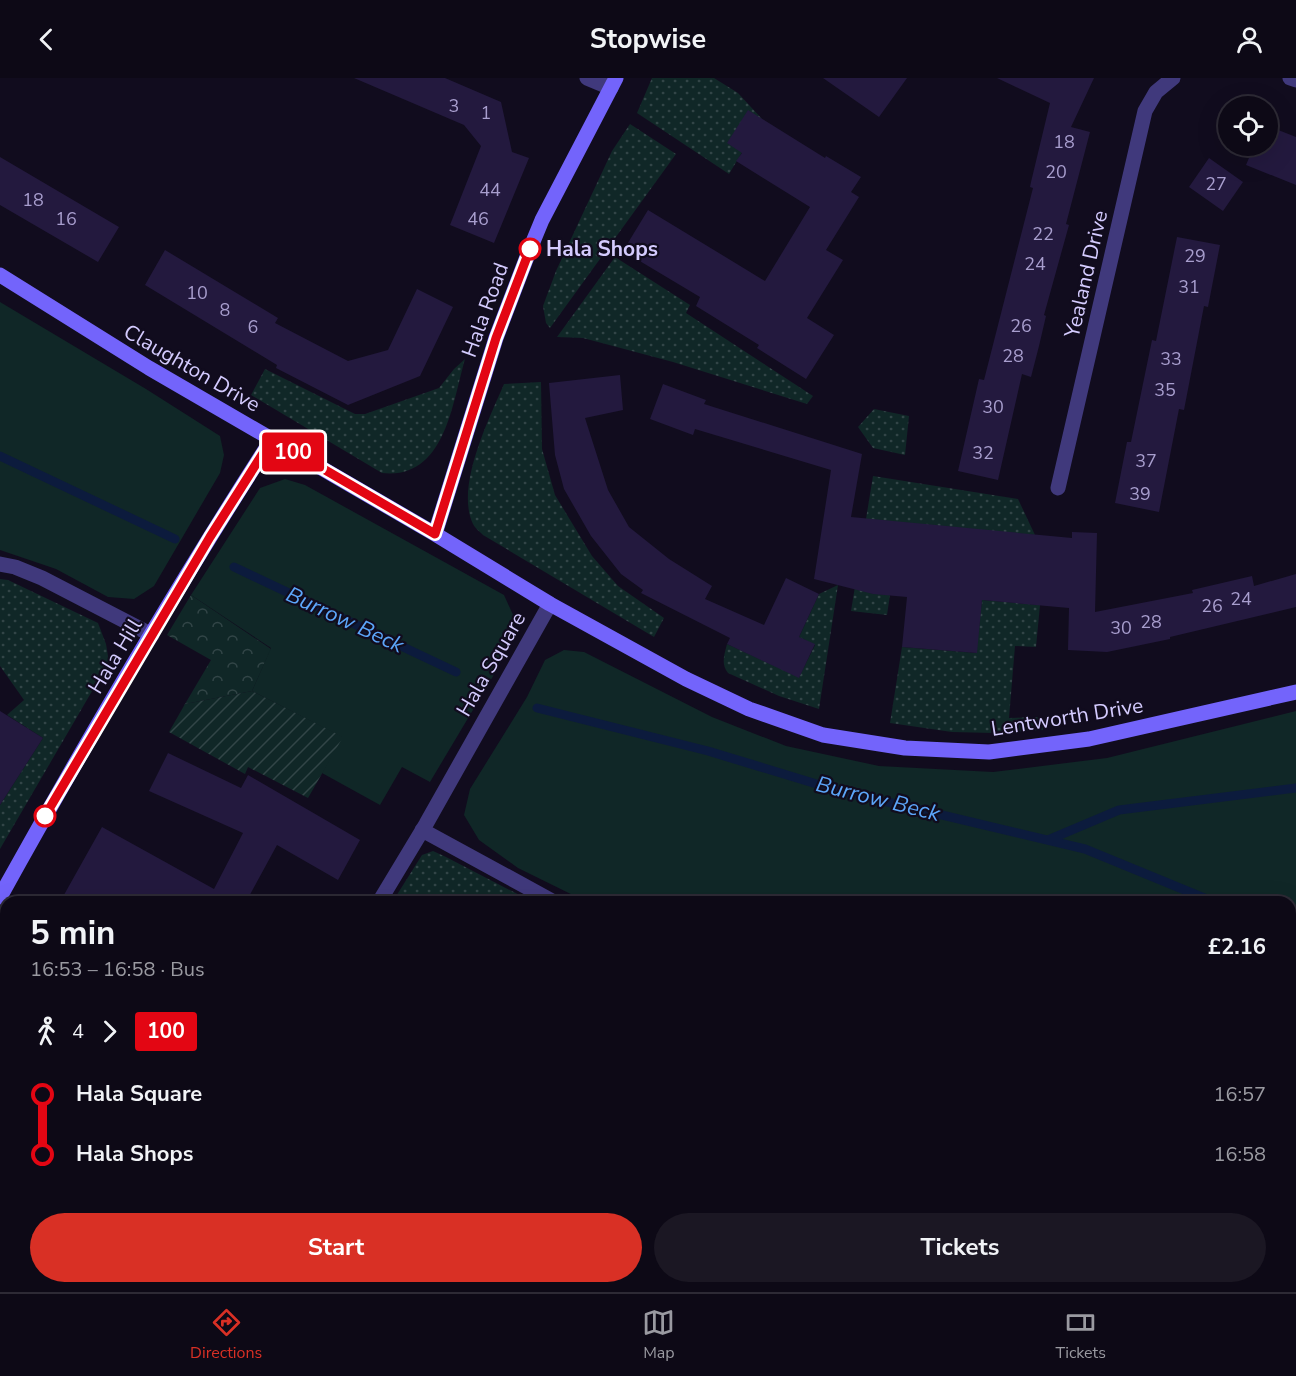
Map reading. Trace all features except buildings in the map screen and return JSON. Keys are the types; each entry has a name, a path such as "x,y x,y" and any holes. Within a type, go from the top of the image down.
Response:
{"street":[{"path":"587,78 613,83"},
{"name":"Yealand Drive","path":"1058,488 1145,111 1156,92 1173,78"},
{"path":"1290,78 1296,80"},
{"name":"Hala Road","path":"435,534 494,347 530,249 542,220 613,83"},
{"name":"Claughton Drive","path":"0,275 149,369 435,534 550,604"},
{"name":"Hala Hill","path":"1,896 45,816 152,635 272,439"},
{"path":"0,564 15,567 42,579 152,635"},
{"name":"Lentworth Drive","path":"550,604 686,679 749,709 823,735 905,748 989,752 1089,739 1296,692"},
{"name":"Hala Square","path":"383,896 550,604"},
{"path":"422,830 543,896"}],"green space":[{"path":"652,78 714,78 738,93 762,119 729,174 637,113"},
{"path":"630,124 676,154 550,328 546,323 543,306 556,271 612,151"},
{"path":"615,257 690,305 686,313 813,396 807,404 673,362 583,338 557,337"},
{"path":"0,302 220,436 224,455 220,473 154,586 134,599 108,597 56,569 0,550"},
{"path":"465,359 450,417 442,436 433,452 420,464 403,472 382,473 251,395 265,369 355,414 365,414 439,388"},
{"path":"541,382 542,449 555,495 592,556 618,586 664,618 654,637 483,535 473,524 468,491 471,473 483,434 504,384"},
{"path":"874,409 909,416 905,455 873,448 858,427"},
{"path":"873,476 1018,499 1035,535 876,520 869,593 890,595 887,615 851,611"},
{"path":"285,479 305,485 504,595 514,617 511,643 430,782 402,767 380,805 322,773 342,737 252,691 271,648 191,595 260,488"},
{"path":"0,579 8,580 98,623 106,644 109,662 0,849 0,805 43,738 7,715 24,700 0,666"},
{"path":"838,585 819,709 779,696 728,673 724,663 727,644 799,677 815,645 799,637 819,594"},
{"path":"191,595 271,649 252,691 185,704 211,660 167,635"},
{"path":"982,600 1040,605 1036,647 1015,646 1009,718 1043,717 1043,730 994,733 952,732 890,723 902,647 976,653"},
{"path":"564,650 584,652 712,717 786,746 879,766 993,772 1107,758 1296,711 1296,896 575,896 518,868 479,840 464,815 470,789 527,697 545,660"},
{"path":"252,691 343,737 308,798 248,767 245,774 169,732 185,704"},
{"path":"433,851 521,896 396,896 422,855"}],"waterway":[{"name":"Burrow Beck","path":"0,456 175,539"},
{"name":"Burrow Beck","path":"234,567 456,672"},
{"name":"Burrow Beck","path":"537,708 708,751 833,789 1085,849 1199,896"},
{"path":"1048,840 1119,810 1296,788"}],"bus line":[{"name":"100","path":"45,816 210,537 272,439 435,534 496,338 530,249"}],"place":[{"name":"Hala Shops","path":"530,249"}]}
